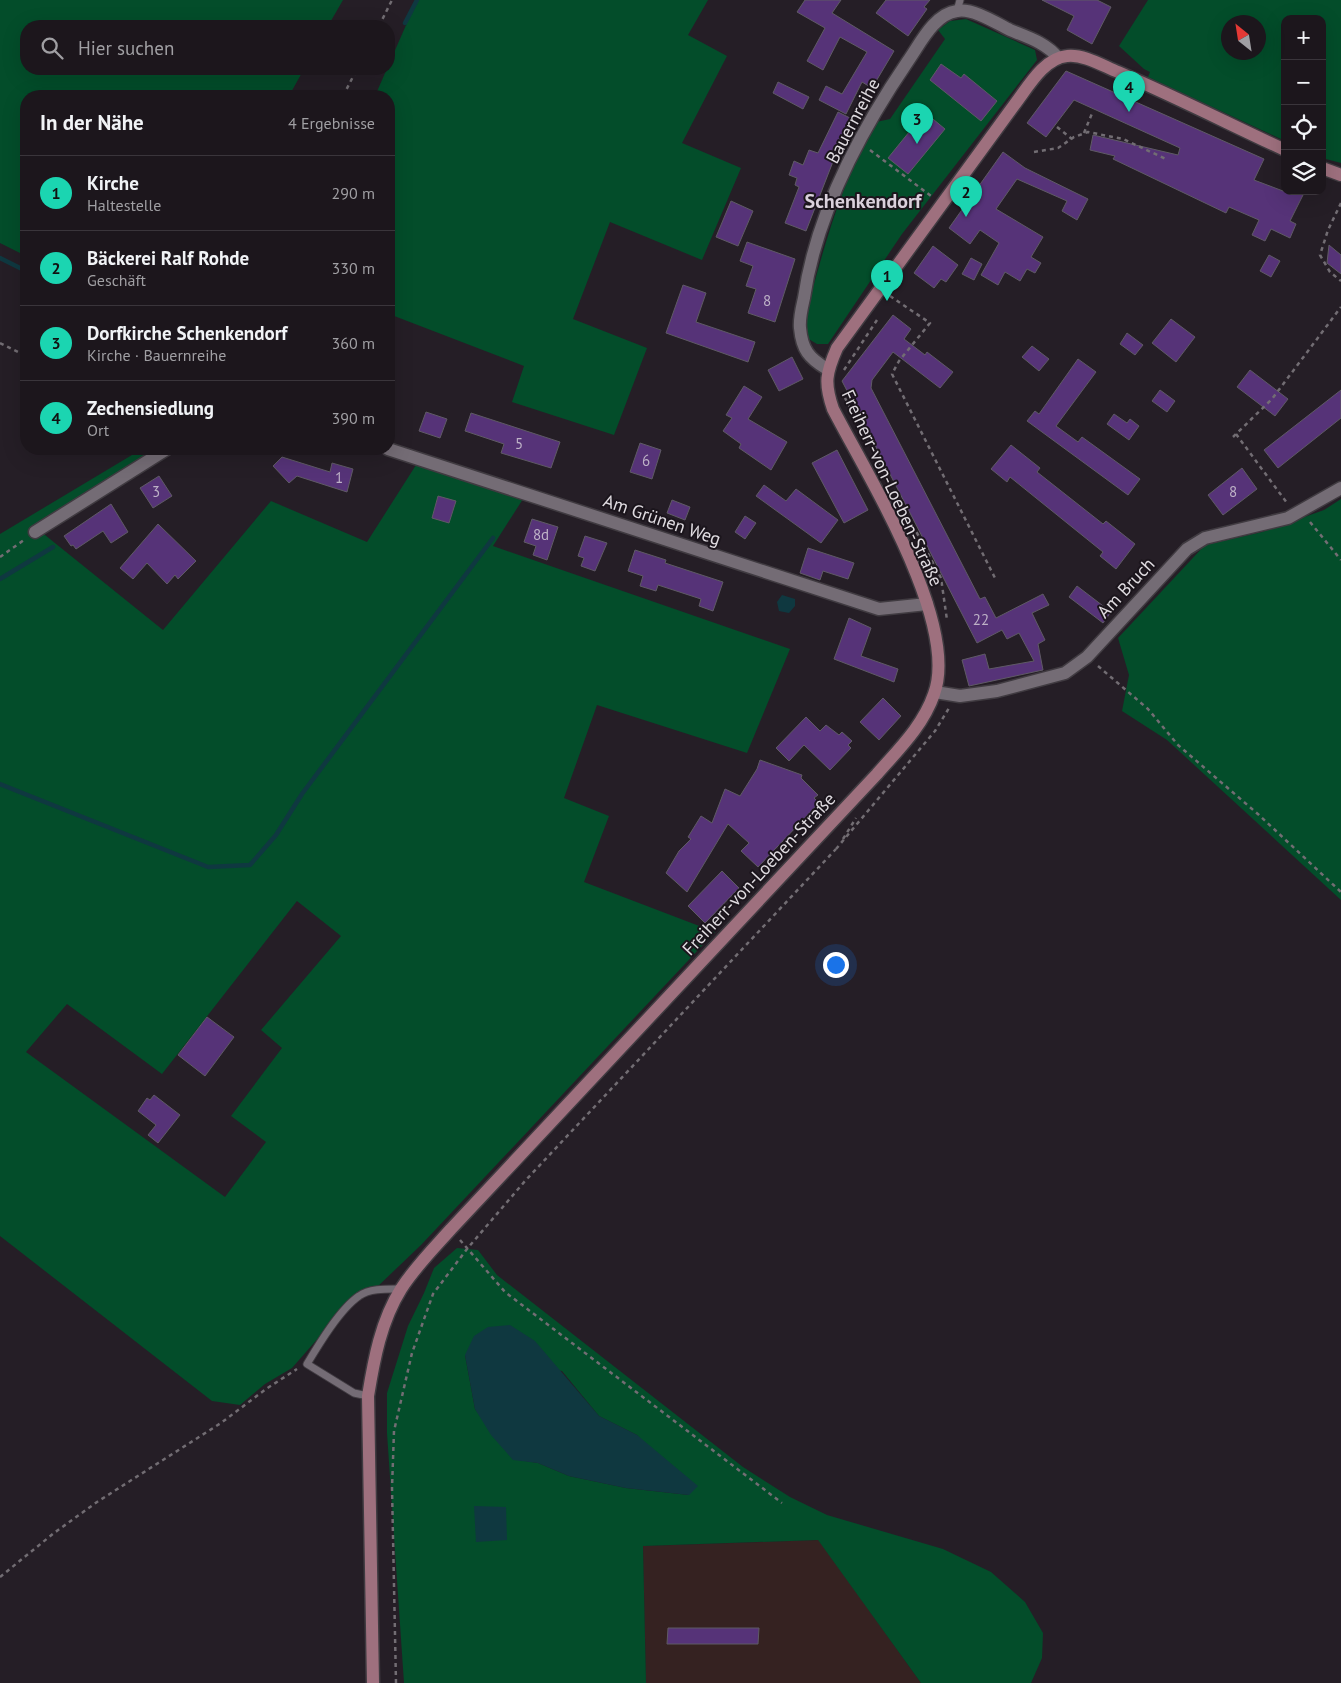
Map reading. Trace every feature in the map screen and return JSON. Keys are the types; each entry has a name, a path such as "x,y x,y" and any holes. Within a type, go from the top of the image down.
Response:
{"main road":[{"path":"1058,58 1068,56 1084,58 1144,83 1281,148"},
{"name":"Freiherr-von-Loeben-Straße","path":"374,1683 368,1396 373,1363 379,1341 401,1289 434,1247 903,745 919,723 935,692 939,651 927,604 909,557 833,409 826,381 827,369 836,348 941,203 1034,80 1050,62 1058,58"},
{"path":"1326,169 1341,175"}],"street":[{"name":"Bauernreihe","path":"827,369 811,359 805,351 799,327 807,276 828,212 858,143 879,104 934,24 959,5 970,12 1051,49 1058,58"},
{"name":"Am Grünen Weg","path":"395,451 879,609 927,604"},
{"path":"35,532 158,455"},
{"name":"Am Bruch","path":"935,692 951,695 997,691 1065,673 1087,657 1187,549 1205,538 1288,518 1341,488"}],"lane":[{"path":"368,1396 354,1393 307,1364 335,1322 360,1295 382,1288 401,1289"}],"path":[{"path":"382,20 392,0"},
{"path":"346,90 354,75"},
{"path":"1084,133 1093,111"},
{"path":"1057,127 1072,139"},
{"path":"1034,152 1058,148 1088,132 1123,139 1166,159"},
{"path":"858,143 941,203"},
{"path":"1341,203 1328,230 1320,255 1330,272 1341,281"},
{"path":"879,288 930,323 899,361 892,374 996,580"},
{"path":"886,304 897,289"},
{"path":"1233,437 1272,398 1341,307"},
{"path":"842,374 882,312"},
{"path":"0,343 20,353"},
{"path":"843,392 941,578 947,625"},
{"path":"1236,434 1299,512 1341,560"},
{"path":"0,556 35,532"},
{"path":"1087,657 1148,709 1178,745 1259,815 1341,892"},
{"path":"396,1683 392,1488 394,1431 412,1353 433,1294 467,1249 525,1180 836,849 935,731 951,706 951,695"},
{"path":"836,849 858,816"},
{"path":"467,1249 505,1292 782,1503"},
{"path":"0,1577 54,1533 97,1502 221,1423 266,1389 307,1364"}],"shaded area":[{"path":"819,1540 921,1683 646,1683 643,1546"}],"green space":[{"path":"0,0 343,0 331,20 20,20 20,75 301,75 292,90 20,90 20,253 0,243"},
{"path":"417,0 708,0 688,35 727,56 682,143 741,168 702,260 610,222 573,319 647,348 614,435 512,402 524,366 395,316 395,90 378,90 384,75 395,75 395,50"},
{"path":"1148,0 1341,0 1341,163 1326,159 1326,15 1281,15 1281,139 1148,77 1150,72 1144,69 1119,46"},
{"path":"966,19 1035,50 1037,60 902,234 828,344 817,344 807,338 803,325 833,221 863,146 876,122 890,119 945,39 938,30 950,21"},
{"path":"132,455 149,455 38,524 45,535 163,630 271,501 367,542 416,465 523,499 493,546 790,649 747,753 597,705 564,798 609,816 584,882 715,932 421,1245 376,1288 341,1312 292,1368 265,1384 240,1405 212,1401 0,1236 0,534","holes":["297,901 341,936 261,1030 282,1048 231,1116 266,1142 225,1197 26,1052 67,1004 162,1074"]},
{"path":"1341,499 1341,900 1167,740 1122,711 1129,675 1118,638 1205,545 1262,532 1324,510"},
{"path":"457,1248 478,1250 497,1275 743,1467 790,1497 827,1515 943,1549 991,1572 1025,1602 1043,1633 1042,1658 1031,1683 921,1683 818,1540 643,1546 646,1683 404,1683 387,1433 387,1393 408,1326 434,1268","holes":["465,1355 562,1371 599,1416 637,1435 689,1495 626,1488 569,1476 538,1463 513,1459 475,1409"]}],"water":[{"path":"782,595 795,599 795,606 789,613 779,611 777,602"},
{"path":"510,1325 535,1341 599,1416 637,1435 698,1486 689,1495 626,1488 569,1476 538,1463 513,1460 491,1435 475,1409 465,1355 474,1336 488,1327"},
{"path":"474,1506 506,1507 507,1540 476,1542"}],"building":[{"path":"805,0 841,0 832,13 894,51 872,88 862,82 846,114 819,100 826,86 842,94 867,52 840,37 823,70 807,61 825,28 797,12"},
{"path":"886,0 930,0 924,7 927,9 908,36 876,13"},
{"path":"1042,0 1097,0 1111,7 1092,44 1067,30 1074,16"},
{"path":"941,64 961,78 964,74 997,101 981,121 930,80"},
{"path":"1066,71 1264,159 1254,180 1281,190 1281,195 1303,195 1290,221 1296,224 1290,238 1271,229 1265,241 1252,235 1259,220 1229,207 1226,213 1113,159 1115,156 1090,150 1093,135 1178,155 1180,148 1074,100 1046,137 1027,123"},
{"path":"778,82 809,97 803,109 773,93"},
{"path":"916,105 945,129 908,174 888,158 914,126 905,118"},
{"path":"838,112 852,119 832,159 834,159 806,231 785,223 799,187 795,185 797,178 789,175 794,161 803,165 809,150 818,153"},
{"path":"1003,152 1025,168 1088,199 1077,220 1062,211 1067,201 1017,179 996,209 1043,237 1031,257 1041,263 1035,273 1027,269 1020,281 1005,272 998,285 981,275 999,243 980,230 970,244 949,228"},
{"path":"731,201 753,211 738,246 716,237"},
{"path":"747,242 795,259 775,322 748,313 756,289 746,286 753,266 740,261"},
{"path":"1329,245 1341,255 1341,274 1327,263"},
{"path":"933,246 958,265 946,282 941,279 934,288 914,273"},
{"path":"1269,255 1280,261 1271,277 1260,271"},
{"path":"971,258 982,264 974,280 962,274"},
{"path":"683,285 706,293 696,322 755,342 748,362 666,333"},
{"path":"893,315 911,329 904,339 925,355 927,352 953,372 940,388 893,352 872,380 871,388 980,599 985,597 996,618 1043,594 1049,605 1032,613 1045,640 1038,644 1043,670 969,686 962,660 985,654 989,669 1034,661 1019,633 1007,639 1002,630 977,643 842,381"},
{"path":"1171,319 1195,337 1176,362 1152,343"},
{"path":"1127,333 1143,345 1135,355 1120,344"},
{"path":"1032,346 1049,359 1039,371 1022,357"},
{"path":"792,357 803,379 779,391 768,370"},
{"path":"1078,359 1096,372 1056,426 1078,442 1082,437 1140,479 1128,495 1027,421 1035,411 1039,414"},
{"path":"1250,370 1288,399 1275,416 1237,387"},
{"path":"744,386 762,397 748,419 787,442 771,470 739,448 741,444 723,431 732,418 726,415"},
{"path":"1160,390 1175,401 1167,412 1152,401"},
{"path":"1341,390 1341,418 1278,468 1264,450"},
{"path":"426,412 447,419 440,438 419,431"},
{"path":"471,413 560,442 551,468 501,453 504,444 465,431"},
{"path":"1114,414 1127,423 1130,419 1139,426 1129,440 1107,424"},
{"path":"640,443 661,450 652,479 630,472"},
{"path":"1011,445 1040,468 1037,472 1103,524 1106,521 1135,544 1116,569 1100,556 1103,552 1010,477 1007,482 991,469"},
{"path":"837,450 868,510 844,523 812,463"},
{"path":"282,457 330,472 332,463 353,469 347,492 297,476 289,483 273,466"},
{"path":"1242,468 1257,489 1223,515 1208,495"},
{"path":"159,476 172,496 153,508 140,488"},
{"path":"764,485 786,501 796,489 838,520 821,543 756,496"},
{"path":"438,496 456,501 449,523 432,518"},
{"path":"672,500 690,507 685,520 667,513"},
{"path":"111,504 128,532 111,543 103,531 76,549 73,545 71,546 64,536"},
{"path":"745,516 756,523 745,539 735,532"},
{"path":"532,519 558,527 547,560 533,555 536,546 524,542"},
{"path":"158,524 196,561 178,579 175,575 167,584 147,563 133,579 120,568"},
{"path":"585,536 607,543 595,571 581,566 584,558 578,556"},
{"path":"808,548 854,563 848,579 823,571 820,580 800,573"},
{"path":"635,550 666,560 665,563 723,582 713,611 699,606 701,599 658,585 656,591 640,586 643,576 628,571"},
{"path":"1077,586 1111,612 1103,623 1069,597"},
{"path":"849,618 871,628 861,656 898,669 894,682 834,659"},
{"path":"883,698 901,716 879,740 860,722"},
{"path":"806,717 820,731 826,725 839,735 842,732 852,741 848,745 851,748 830,770 804,745 789,761 776,748"},
{"path":"760,760 802,775 801,778 818,795 814,798 819,803 758,867 741,851 749,843 728,824 687,892 666,873 679,851 691,839 688,837 701,816 712,823 725,789 740,796 757,769"},
{"path":"722,871 739,888 705,923 688,906"},
{"path":"207,1017 234,1037 205,1076 178,1055"},
{"path":"154,1095 180,1115 158,1143 148,1135 156,1125 138,1111 147,1098 150,1100"},
{"path":"668,1628 759,1628 758,1644 667,1644"}],"waterway":[{"path":"405,23 417,0"},
{"path":"0,258 20,268"},
{"path":"0,784 208,867 250,865 276,835 302,794 493,538"},
{"path":"0,579 53,547"}],"place":[{"name":"Zechensiedlung","path":"1129,112"},
{"name":"Dorfkirche Schenkendorf","path":"917,144"},
{"name":"Bäckerei Ralf Rohde","path":"966,217"},
{"name":"Kirche","path":"887,301"}],"district":[{"name":"Schenkendorf","path":"863,201"}]}
